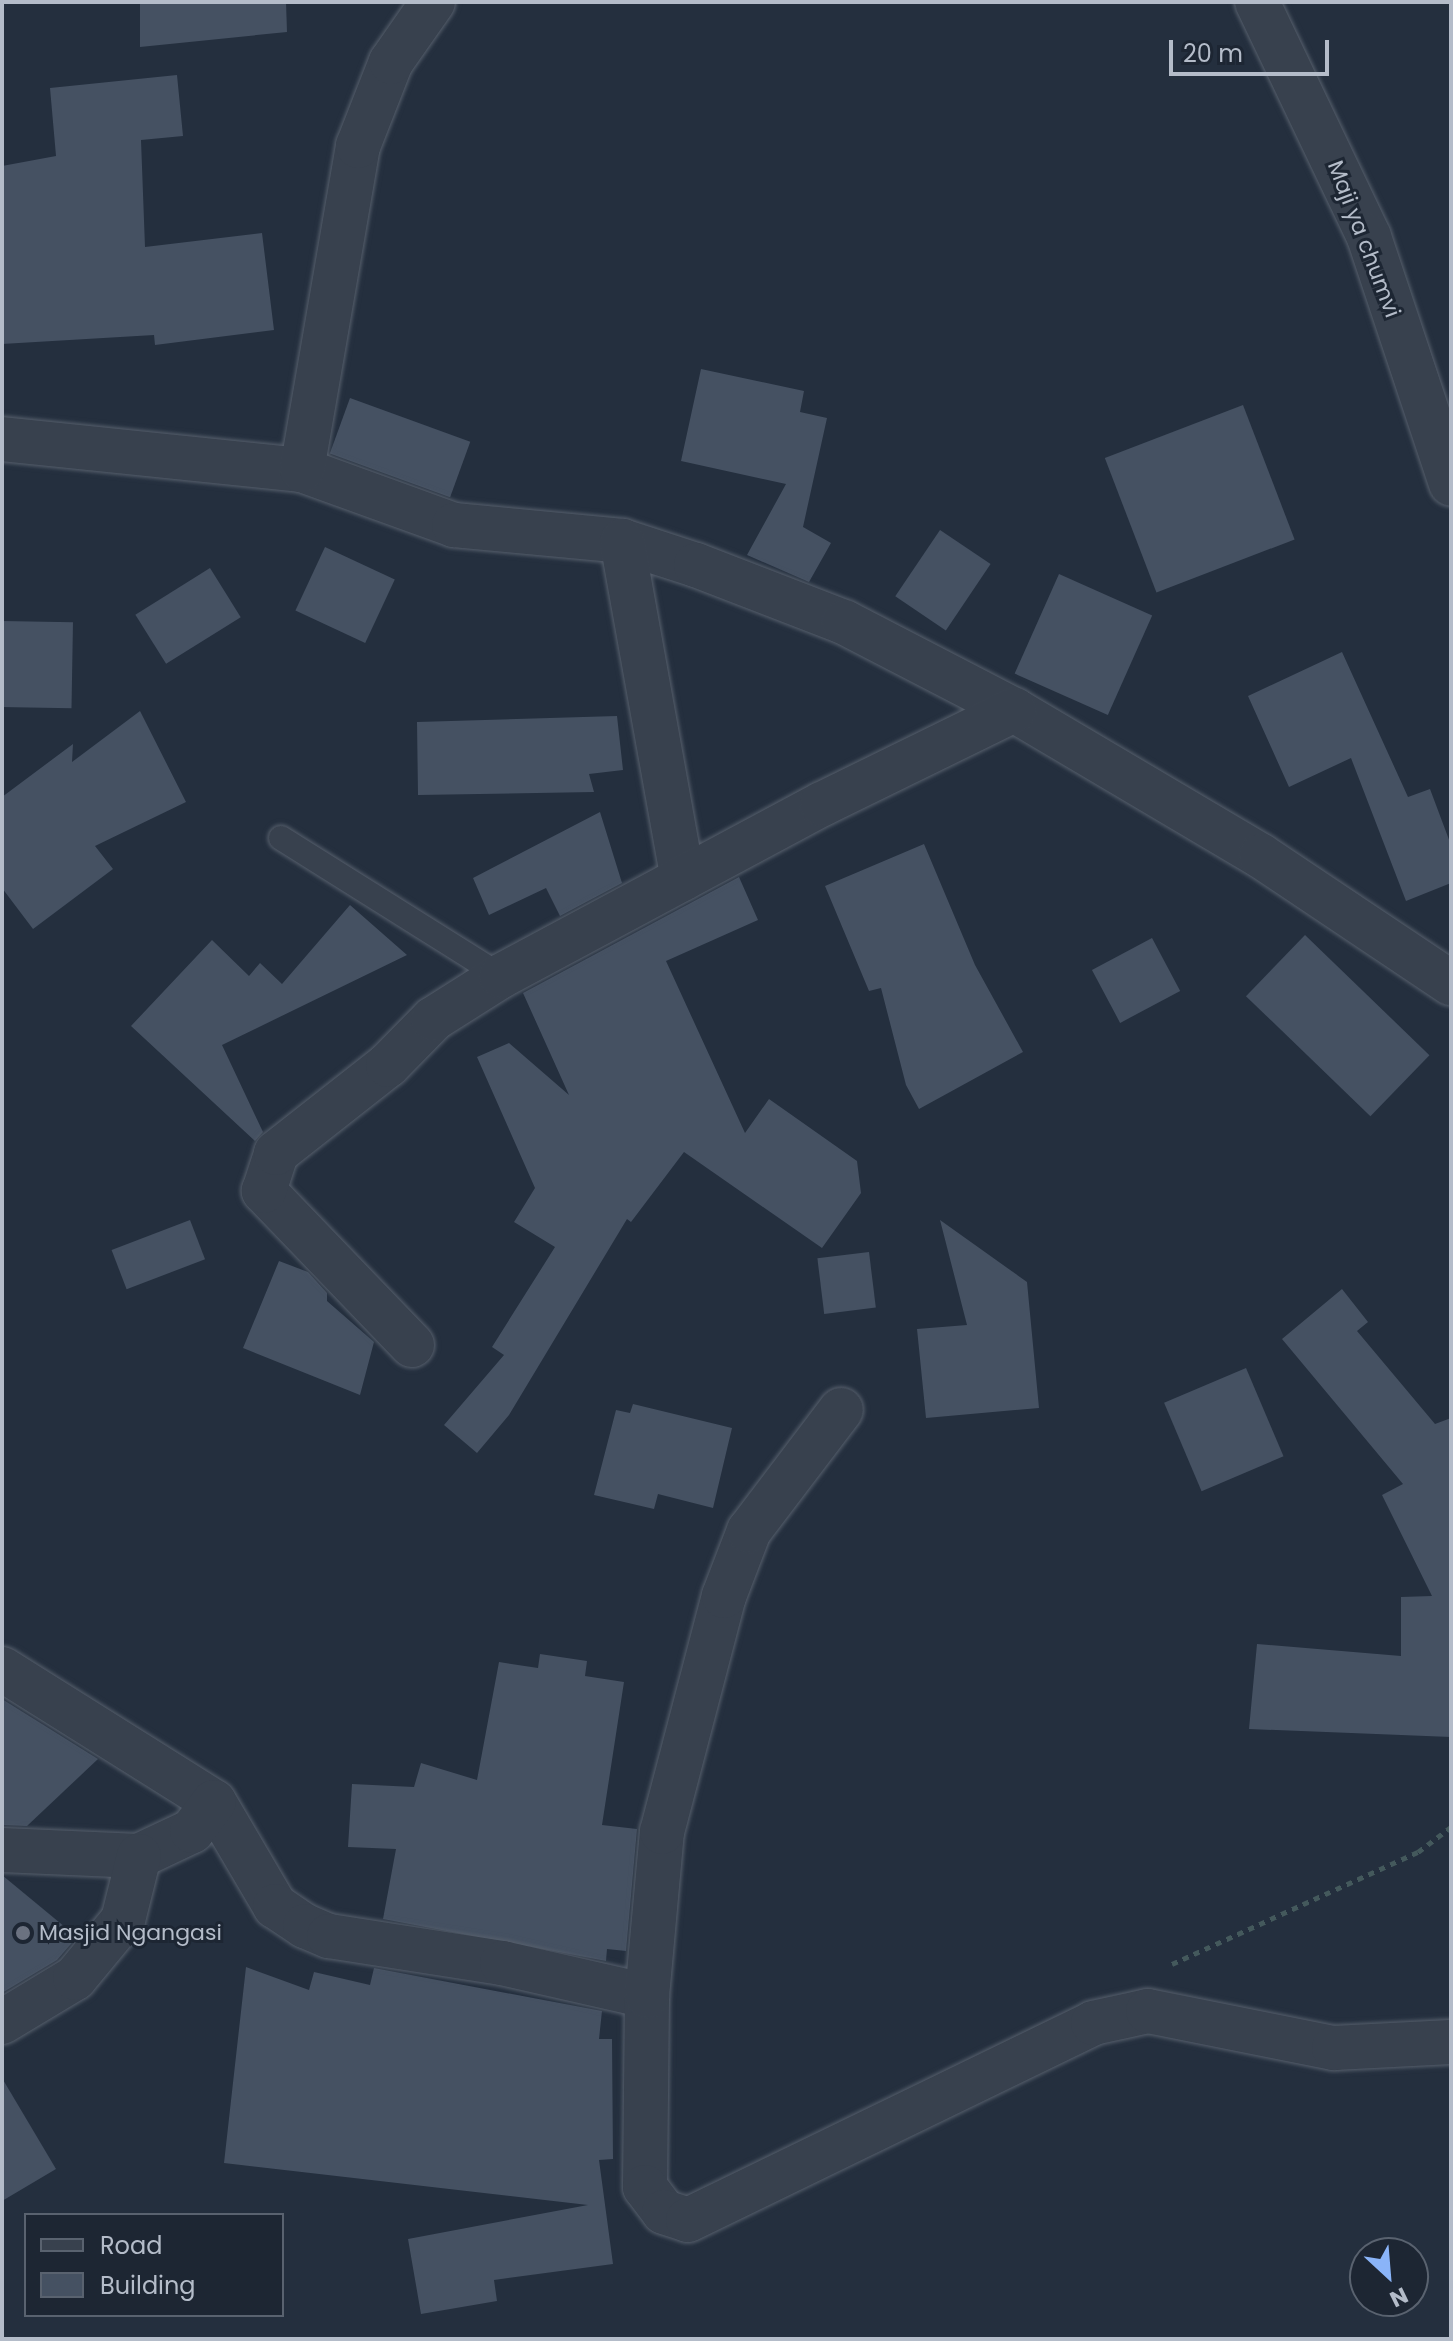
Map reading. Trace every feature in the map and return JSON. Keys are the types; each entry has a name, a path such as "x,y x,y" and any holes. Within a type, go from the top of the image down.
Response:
{"street":[{"path":"302,470 358,146 391,62 433,2"},
{"name":"Maji ya chumvi","path":"1257,2 1369,237 1451,484"},
{"path":"2,439 302,470 454,525 622,541 844,622 1014,710 1261,856 1451,983"},
{"path":"622,541 683,879"},
{"path":"412,1345 264,1191 276,1153 388,1065 433,1019 501,976 1014,710"},
{"path":"841,1410 749,1531 724,1596 662,1832 647,1996 645,2187 664,2212 688,2220 1093,2023 1148,2011 1334,2048 1451,2042"},
{"path":"2,1669 214,1802 275,1906 305,1926 329,1936 502,1963 647,1996"},
{"path":"2,1850 139,1856 192,1831 214,1802"},
{"path":"2,2022 85,1966 123,1920 139,1856"}],"lane":[{"path":"281,838 501,976"}],"path":[{"path":"1163,1969 1418,1852 1451,1827"}],"building":[{"path":"140,2 286,2 287,32 140,47"},
{"path":"177,75 183,136 141,140 145,247 262,233 274,330 155,345 154,335 2,344 2,166 56,156 50,88"},
{"path":"701,369 804,391 800,412 827,418 803,527 831,543 809,582 747,555 786,484 681,461"},
{"path":"350,398 470,442 450,497 330,453"},
{"path":"1243,405 1295,539 1156,592 1105,458"},
{"path":"940,530 991,564 946,630 895,596"},
{"path":"325,547 395,580 365,643 295,610"},
{"path":"210,568 241,617 166,664 135,615"},
{"path":"1059,574 1152,615 1108,715 1015,674"},
{"path":"2,621 73,622 71,708 2,707"},
{"path":"1342,652 1408,797 1430,789 1451,845 1451,883 1406,901 1351,758 1289,787 1248,696"},
{"path":"140,711 186,802 95,846 113,869 33,929 2,888 2,797 73,744 72,762"},
{"path":"617,716 623,770 589,774 594,792 418,795 417,722"},
{"path":"600,812 622,883 560,916 546,888 489,915 473,878"},
{"path":"924,844 975,965 1023,1052 919,1109 906,1085 881,988 869,991 825,886"},
{"path":"739,877 758,920 666,961 745,1133 769,1099 857,1161 861,1193 822,1248 684,1152 631,1222 627,1219 509,1415 477,1453 444,1425 504,1355 492,1347 555,1247 514,1222 535,1188 477,1057 509,1043 569,1095 523,993"},
{"path":"350,905 407,955 222,1045 263,1132 255,1141 131,1026 212,940 249,976 260,963 282,984"},
{"path":"1305,935 1429,1055 1370,1116 1246,996"},
{"path":"1152,938 1180,991 1120,1023 1092,970"},
{"path":"190,1220 205,1259 127,1289 112,1250"},
{"path":"940,1220 1027,1282 1039,1408 926,1418 917,1329 967,1325"},
{"path":"869,1252 876,1308 824,1314 817,1258"},
{"path":"279,1261 308,1272 327,1293 327,1301 374,1342 360,1395 243,1348"},
{"path":"1342,1289 1368,1322 1357,1331 1435,1424 1451,1418 1451,1737 1249,1729 1257,1644 1401,1656 1401,1597 1432,1596 1382,1495 1403,1484 1282,1339"},
{"path":"1246,1368 1284,1456 1202,1491 1164,1403"},
{"path":"633,1404 732,1428 713,1508 658,1494 654,1509 594,1495 616,1410 630,1413"},
{"path":"540,1654 587,1661 585,1676 624,1682 602,1825 637,1829 626,1951 607,1949 606,1961 383,1919 396,1849 348,1847 352,1784 414,1787 421,1763 477,1780 499,1662 538,1668"},
{"path":"2,1699 98,1759 27,1826 2,1825"},
{"path":"2,1875 77,1937 57,1960 2,1993"},
{"path":"246,1967 309,1990 314,1972 370,1985 374,1968 602,2011 599,2039 612,2039 613,2159 599,2160 613,2264 494,2280 497,2301 421,2314 408,2239 588,2205 224,2163"},
{"path":"2,2078 56,2169 2,2201"}],"place":[{"name":"Masjid Ngangasi","path":"23,1933"}]}
